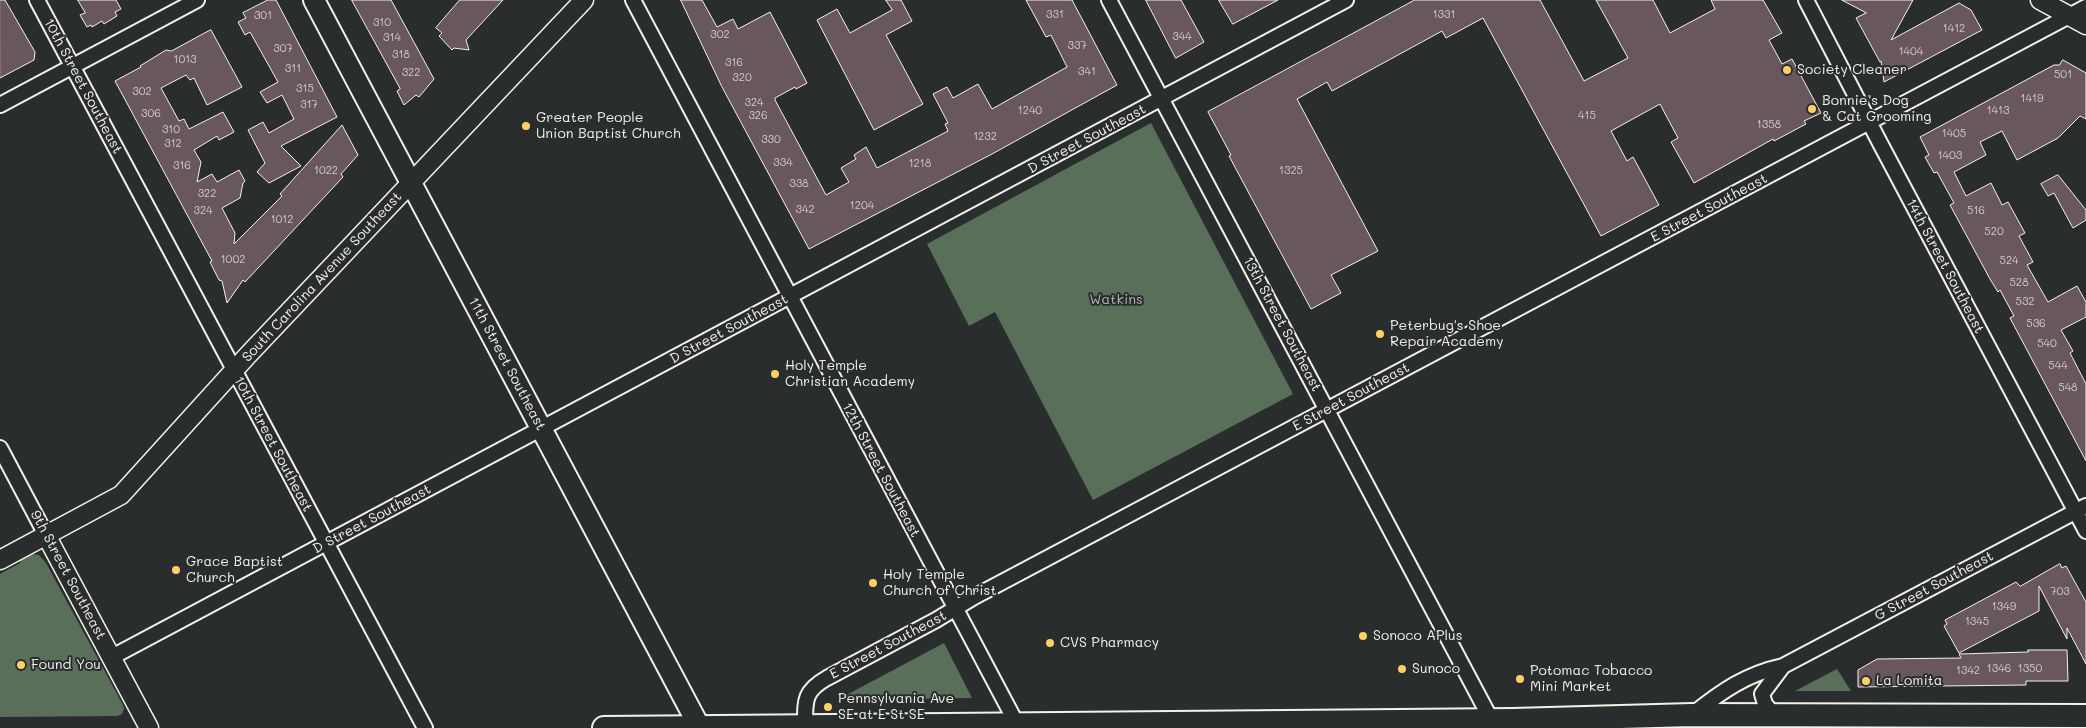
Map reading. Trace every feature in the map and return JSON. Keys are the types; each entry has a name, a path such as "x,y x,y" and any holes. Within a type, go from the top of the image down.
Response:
{"main road":[{"name":"11th Street Southeast","path":"314,0 700,728"},
{"path":"604,728 1494,724 1692,715 2086,716"}],"street":[{"name":"10th Street Southeast","path":"37,0 425,728"},
{"path":"0,105 198,0"},
{"name":"South Carolina Avenue Southeast","path":"46,535 121,495 234,371 584,0"},
{"name":"12th Street Southeast","path":"633,0 1018,726"},
{"name":"13th Street Southeast","path":"1109,0 1494,724"},
{"name":"D Street Southeast","path":"112,657 1346,0"},
{"name":"14th Street Southeast","path":"1806,0 1870,122 2081,508 2086,531"},
{"path":"2040,0 2086,25"},
{"name":"E Street Southeast","path":"805,726 806,698 808,693 819,682 1327,410 2086,8"},
{"name":"9th Street Southeast","path":"0,448 149,728"},
{"name":"G Street Southeast","path":"1692,715 1733,684 1761,671 1783,666 2081,508"},
{"path":"0,560 46,535"},
{"name":"G Street Southeast","path":"1774,715 1765,704 1762,694 1783,666"}],"green space":[{"name":"Watkins","path":"1151,123 1293,394 1093,500 995,312 969,326 927,244"},
{"path":"31,554 39,555 46,563 123,705 122,714 117,716 0,717 0,574 20,563 21,558"},
{"path":"944,643 972,698 837,700"},
{"path":"1837,669 1851,691 1795,691"}],"building":[{"path":"0,0 5,0 35,52 34,60 0,78"},
{"path":"78,0 116,0 121,9 115,12 117,16 104,24 102,21 92,27 91,25 87,27 80,15 85,13"},
{"path":"268,0 276,0 337,117 281,146 301,166 269,183 257,172 265,163 248,130 263,122 269,133 294,119 282,95 267,103 260,92 278,82 250,32 245,35 238,22 246,18 243,13"},
{"path":"352,0 391,0 434,79 419,97 416,95 404,105 397,91 400,89"},
{"path":"460,0 503,0 466,40 469,50 454,48 452,50 439,36 442,33 436,28"},
{"path":"681,0 702,0 717,27 733,19 738,29 770,12 807,83 796,89 795,87 775,98 775,100 826,195 849,182 841,168 856,159 854,155 866,147 877,168 948,131 945,124 948,123 933,94 947,87 953,98 978,84 992,109 1067,67 1051,35 1046,37 1026,0 1072,0 1117,85 992,154 809,249 722,87"},
{"path":"886,0 901,0 912,21 886,35 923,104 874,130 817,20 837,9 850,33 892,10"},
{"path":"1146,0 1181,0 1204,42 1176,58"},
{"path":"1219,0 1278,0 1233,24"},
{"path":"1415,0 1540,0 1584,81 1628,58 1596,0 1653,0 1670,33 1715,9 1711,0 1763,0 1782,33 1769,40 1782,64 1792,59 1821,113 1804,121 1806,124 1774,141 1773,139 1694,183 1671,142 1678,138 1660,104 1611,131 1627,161 1633,157 1659,205 1601,236 1483,18 1446,38 1442,31 1332,91 1327,82 1297,99 1378,251 1331,275 1341,293 1311,309 1229,156 1231,155 1208,112"},
{"path":"1842,0 1913,0 1891,40 1959,3 1971,10 1982,30 1884,82 1881,61 1856,18 1866,13"},
{"path":"211,30 242,87 207,105 194,78 190,80 186,75 161,88 179,121 184,119 189,129 223,112 234,132 219,140 217,136 194,150 201,162 197,182 212,174 217,182 239,170 245,181 240,198 222,208 235,233 234,244 282,196 280,194 342,125 358,155 341,174 343,177 245,282 243,280 227,303 222,281 219,280 210,262 212,261 115,81 141,67 166,50 171,51"},
{"path":"2063,60 2086,73 2086,119 2080,116 2058,138 2017,160 2002,131 1980,142 1986,155 1954,172 1966,196 1991,183 2002,205 2008,202 2025,233 2019,236 2033,262 2027,265 2048,302 2077,286 2086,302 2086,317 2061,330 2073,351 2070,353 2086,384 2086,461 2010,318 2014,316 2000,290 1998,292 1990,279 1950,205 1954,203 1937,172 1934,173 1925,157 1929,155 1920,137 2054,65 2059,65"},
{"path":"2058,175 2086,210 2086,220 2073,228 2054,193 2048,196 2041,184"},
{"path":"2060,564 2062,568 2066,566 2086,602 2086,664 2067,628 2067,639 2039,586 2039,611 1959,653 1944,626 1947,624 1945,620 2016,582 2020,586"},
{"path":"2028,650 2067,650 2068,681 2026,681 2026,685 1858,687 1858,670 1877,659 1961,658 1959,654 2028,652"}],"place":[{"name":"Society Cleaner","path":"1787,70"},
{"name":"Bonnie’s Dog & Cat Grooming","path":"1812,109"},
{"name":"Greater People Union Baptist Church","path":"526,126"},
{"name":"Peterbug's Shoe Repair Academy","path":"1380,334"},
{"name":"Holy Temple Christian Academy","path":"775,374"},
{"name":"Grace Baptist Church","path":"176,570"},
{"name":"Holy Temple Church of Christ","path":"873,583"},
{"name":"Sonoco APlus","path":"1363,636"},
{"name":"CVS Pharmacy","path":"1050,643"},
{"name":"Found You","path":"21,665"},
{"name":"Sunoco","path":"1402,669"},
{"name":"Potomac Tobacco Mini Market","path":"1520,679"},
{"name":"La Lomita","path":"1866,681"},
{"name":"Pennsylvania Ave SE at E St SE","path":"828,707"}]}
